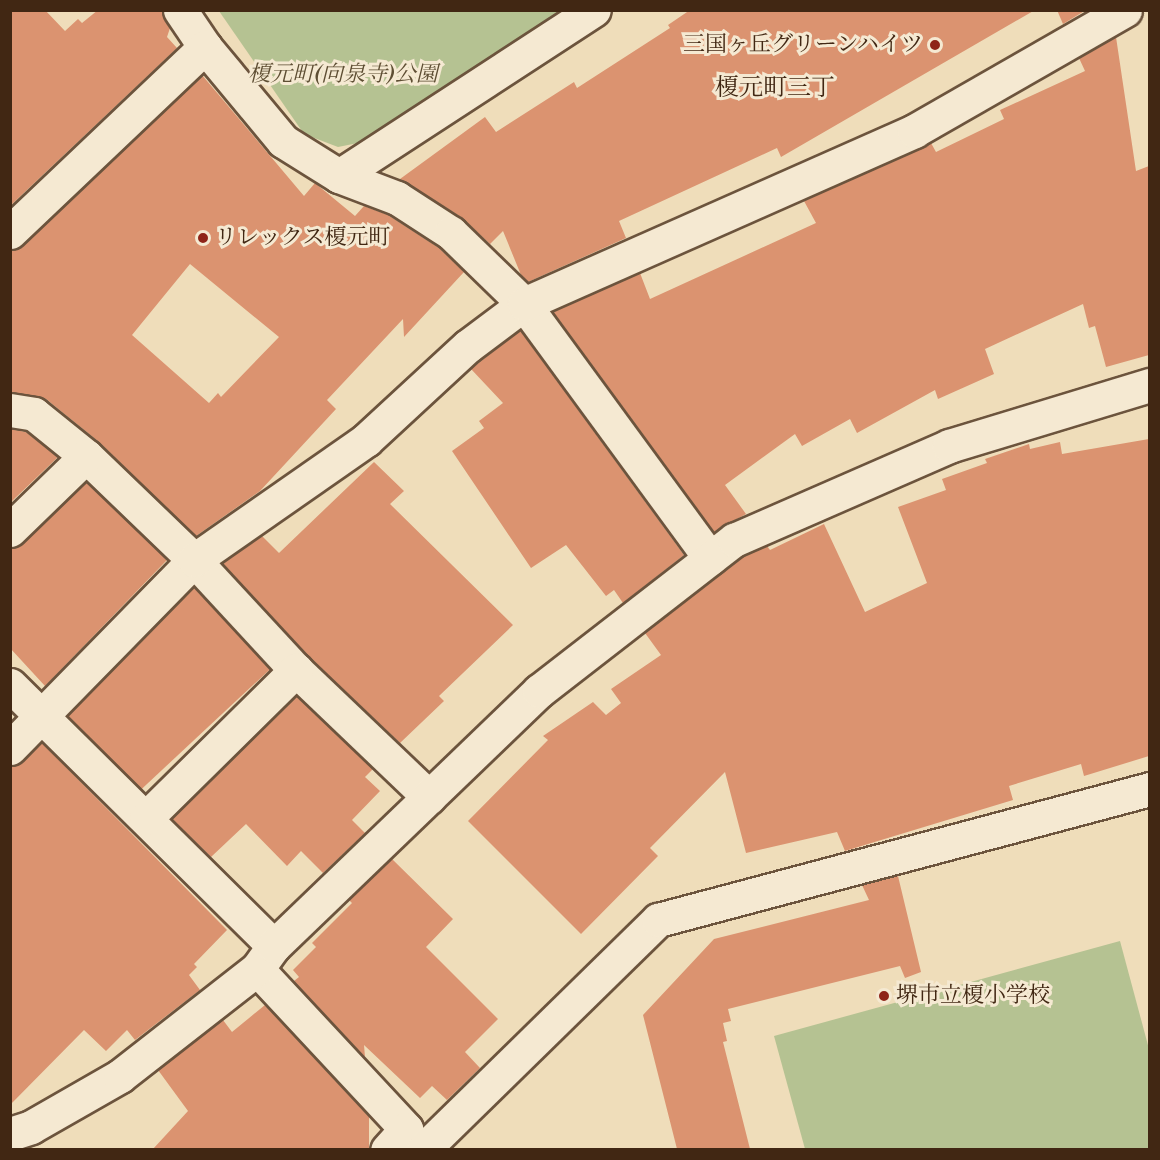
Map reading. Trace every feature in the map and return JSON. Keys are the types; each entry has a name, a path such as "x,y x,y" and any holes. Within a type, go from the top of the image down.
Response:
{"street":[{"path":"180,10 205,47 283,141 339,176 397,198 451,233 525,304 710,558"},
{"path":"339,176 594,10"},
{"path":"10,748 44,716 194,560 366,440 468,346 525,304 914,130 1125,10"},
{"path":"10,232 205,47"},
{"path":"10,1134 31,1127 120,1076 266,957 539,691 734,540 949,446 1149,385"},
{"path":"10,410 34,414 86,456 194,560 296,670 429,797"},
{"path":"10,530 86,456"},
{"path":"146,818 296,670"},
{"path":"10,685 146,818 266,957 407,1144 658,920 1149,789"}],"green space":[{"name":"榎元町(向泉寺)公園","path":"219,11 561,11 358,143 338,147 304,134"},
{"path":"1120,941 1149,1049 1149,1149 805,1149 774,1036"}],"building":[{"path":"10,10 45,10 65,31 78,19 82,23 98,10 161,10 170,28 167,37 177,48 10,206"},
{"path":"690,10 1035,10 781,157 777,148 619,221 626,238 528,282 521,275 503,231 490,244 461,217 400,179 485,117 496,132 574,82 577,88 670,28 668,25"},
{"path":"1057,10 1086,10 1063,24"},
{"path":"1116,37 1136,171 1149,166 1149,355 1106,367 1095,326 1089,328 1083,304 985,349 994,374 938,399 935,390 857,433 850,419 802,446 795,434 725,485 746,514 714,532 553,312 640,273 650,299 816,223 804,201 931,143 936,152 1004,119 1000,110 1085,71 1079,58"},
{"path":"202,75 304,196 315,183 355,216 364,206 388,215 439,248 464,272 404,337 403,319 327,400 336,409 260,491 196,536 99,442 46,399 10,392 10,250 23,246","holes":["190,264 279,337 221,397 218,393 209,403 132,335"]},
{"path":"520,330 684,555 623,603 614,590 606,596 566,545 531,568 452,451 484,428 479,421 503,403 471,369"},
{"path":"10,429 26,432 58,457 10,503"},
{"path":"1149,439 1149,756 1084,776 1081,764 1009,786 1013,800 845,851 837,832 746,853 725,772 650,848 658,856 581,934 468,821 548,740 543,736 593,702 606,715 621,703 611,689 661,655 645,633 744,556 767,546 770,550 824,524 865,612 927,583 898,507 946,490 942,479 987,463 985,459 1029,444 1030,449 1060,442 1062,454"},
{"path":"374,462 404,491 390,504 513,625 439,696 444,701 400,743 309,657 222,563 262,536 279,553"},
{"path":"86,482 167,560 45,686 10,648 10,548 23,543"},
{"path":"194,587 270,669 139,792 62,710"},
{"path":"296,696 373,769 365,777 380,791 352,820 365,833 323,873 301,851 287,866 246,824 211,857 172,819"},
{"path":"42,743 227,930 194,964 197,967 189,975 200,990 135,1040 127,1030 106,1051 84,1030 10,1105 10,768 23,761"},
{"path":"392,859 453,919 426,947 498,1019 465,1052 480,1068 447,1100 432,1086 420,1098 364,1045 365,1057 294,981 299,977 293,970 316,947 312,943 352,903 349,900"},
{"path":"898,876 921,972 905,978 900,966 728,1009 731,1021 723,1023 727,1041 723,1042 750,1149 677,1149 643,1015 714,939 869,900 862,885"},
{"path":"265,1005 369,1117 369,1149 153,1149 188,1111 158,1070 223,1020 232,1032"}],"place":[{"name":"三国ヶ丘グリーンハイツ","path":"935,45"},
{"name":"リレックス榎元町","path":"203,238"},
{"name":"堺市立榎小学校","path":"884,996"}],"district":[{"name":"榎元町三丁","path":"775,89"}]}
